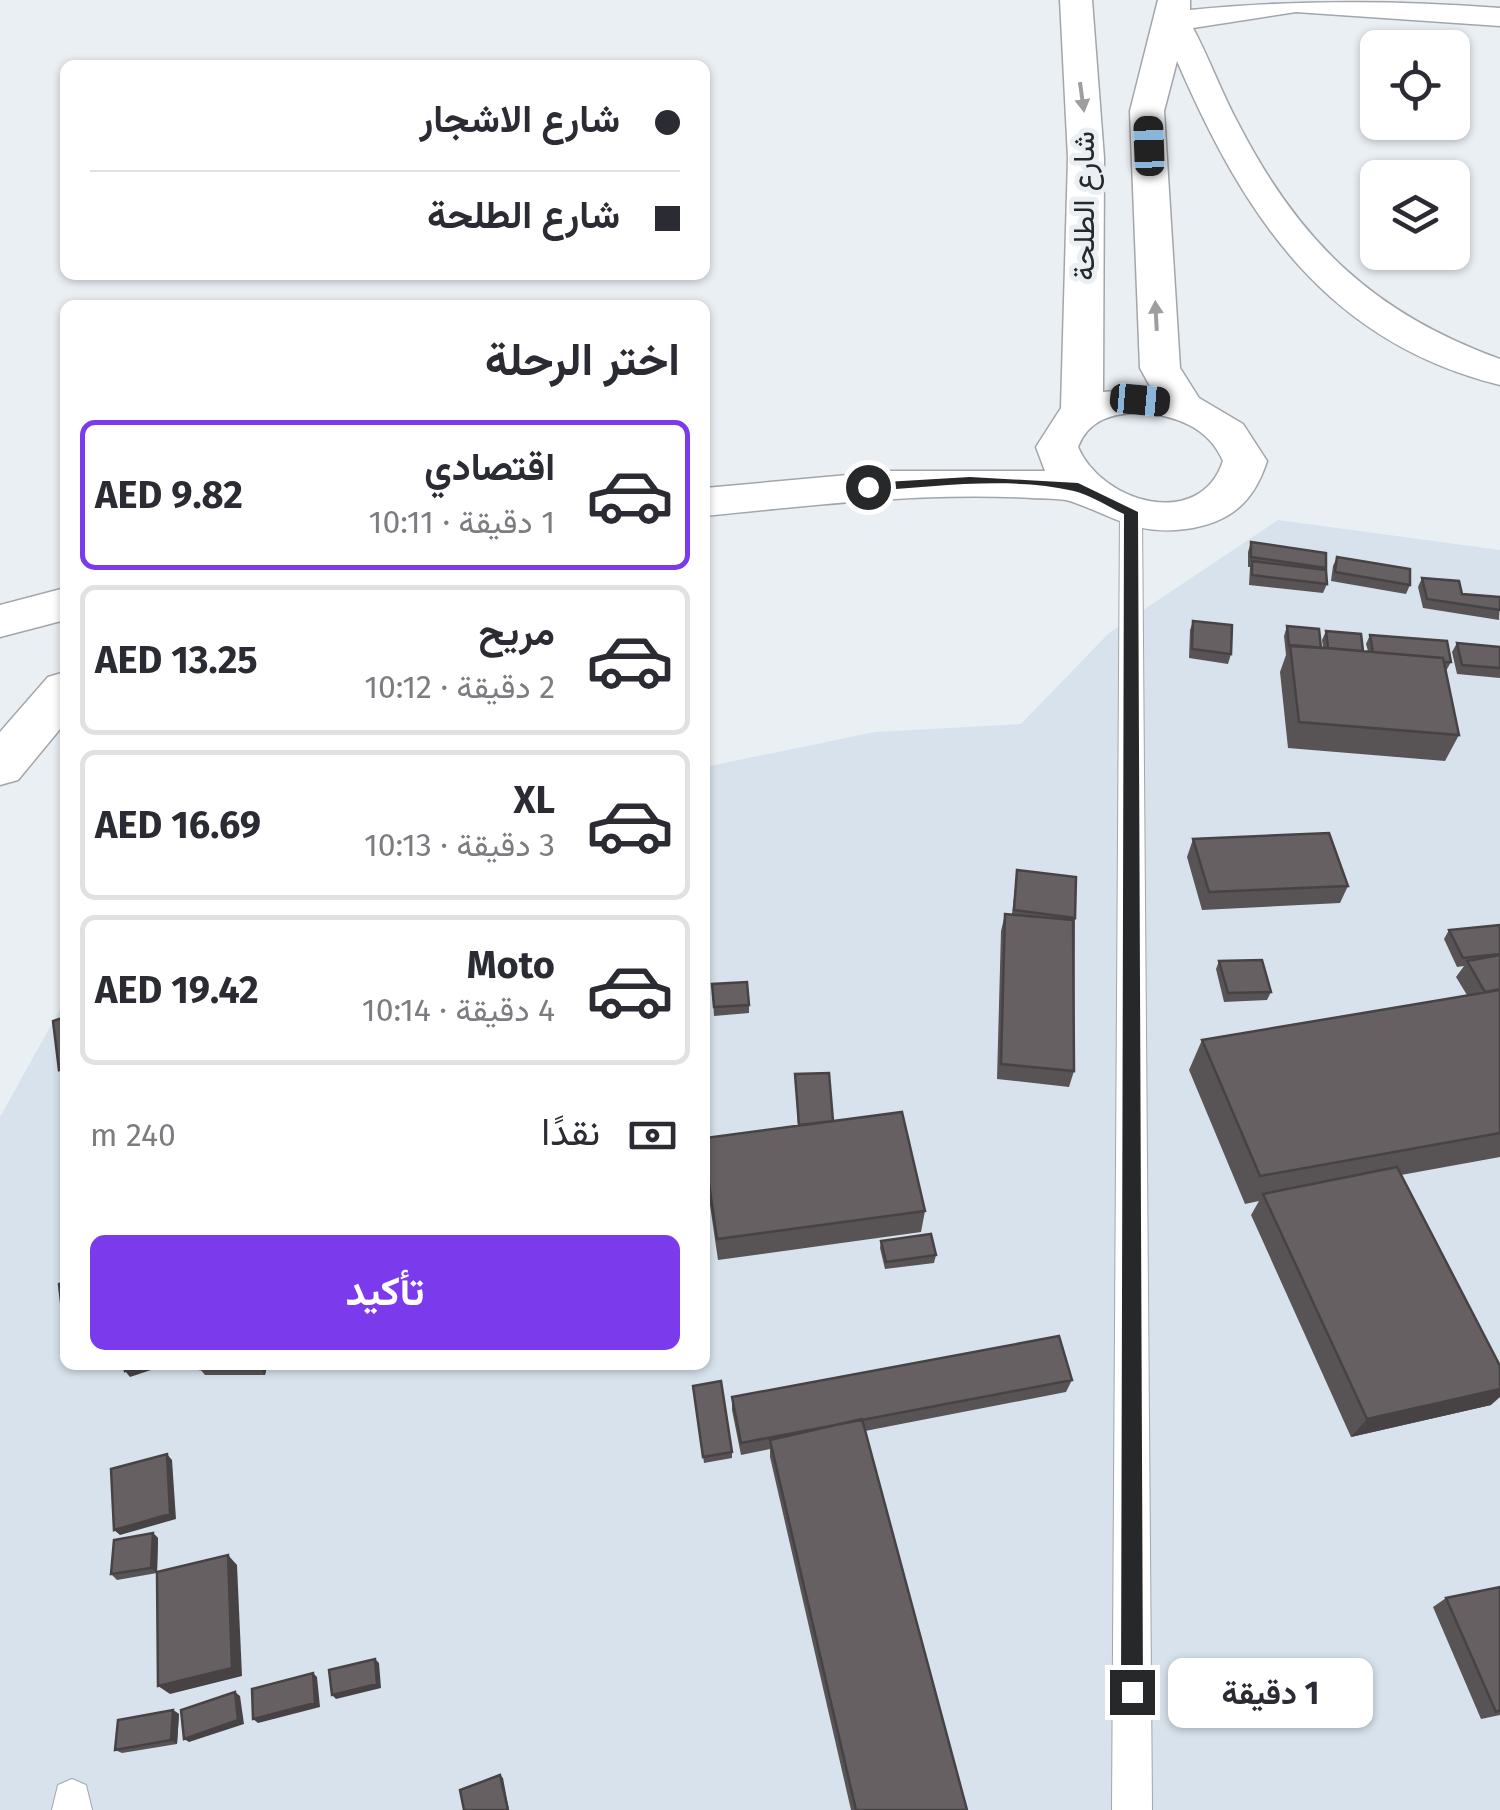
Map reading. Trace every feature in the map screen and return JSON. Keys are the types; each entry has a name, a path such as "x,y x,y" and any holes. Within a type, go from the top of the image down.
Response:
{"street":[{"name":"شارع الطلحة","path":"1071,423 1086,158 1076,0"},
{"path":"1500,18 1274,2 1173,11 1220,121 1250,178 1302,252 1339,290 1380,322 1458,360 1500,373"},
{"name":"شارع الطلحة","path":"1173,11 1153,72 1148,110 1160,368 1183,406"},
{"path":"710,502 936,482 1006,481 1078,488 1131,512 1196,512 1229,498 1239,487 1245,461 1232,435 1183,406 1118,400 1071,423 1019,460 936,482"},
{"path":"1071,423 1058,460 1078,488"},
{"path":"0,621 60,605"},
{"path":"0,766 60,696"}],"lane":[{"path":"1131,512 1132,1810"}],"shaded area":[{"path":"1278,520 1500,550 1500,1810 0,1810 0,1117 60,1009 60,1370 710,1370 710,766 875,732 1021,724 1109,633"}],"building":[{"path":"1251,542 1326,553 1326,568 1251,557"},
{"path":"1337,557 1410,569 1410,585 1335,572"},
{"path":"1252,561 1326,570 1327,584 1252,575"},
{"path":"1422,578 1459,581 1462,594 1500,597 1500,610 1427,599"},
{"path":"1193,621 1232,625 1231,654 1192,649"},
{"path":"1287,626 1319,629 1321,648 1289,646"},
{"path":"1326,631 1361,634 1363,651 1328,648"},
{"path":"1370,635 1447,641 1451,662 1373,652"},
{"path":"1457,643 1500,647 1500,668 1462,665"},
{"path":"1290,645 1443,658 1459,735 1299,722"},
{"path":"1329,833 1348,886 1209,892 1193,839"},
{"path":"1017,870 1076,877 1075,918 1014,910"},
{"path":"1005,914 1073,920 1074,1071 1001,1064"},
{"path":"1500,925 1500,954 1463,958 1449,930"},
{"path":"1500,955 1500,989 1485,992 1467,961"},
{"path":"1262,960 1271,992 1228,993 1219,961"},
{"path":"747,982 749,1005 714,1007 712,984"},
{"path":"1500,990 1500,1133 1260,1176 1202,1040"},
{"path":"60,1019 59,1070 53,1021"},
{"path":"829,1073 833,1121 799,1125 795,1074"},
{"path":"902,1112 925,1211 717,1239 710,1191 710,1137"},
{"path":"1397,1167 1500,1366 1500,1389 1367,1419 1263,1194"},
{"path":"931,1234 936,1255 886,1262 881,1241"},
{"path":"1059,1336 1072,1380 741,1443 732,1397"},
{"path":"721,1381 732,1452 703,1457 693,1386"},
{"path":"862,1419 967,1810 856,1810 770,1440"},
{"path":"167,1454 170,1514 114,1530 111,1469"},
{"path":"153,1533 151,1568 111,1574 114,1540"},
{"path":"228,1555 232,1668 158,1686 157,1572"},
{"path":"1500,1587 1500,1710 1496,1712 1446,1598"},
{"path":"375,1659 377,1684 332,1695 329,1670"},
{"path":"313,1673 315,1703 253,1719 252,1689"},
{"path":"235,1692 238,1720 184,1739 181,1710"},
{"path":"173,1710 171,1740 115,1750 118,1720"},
{"path":"500,1775 508,1810 464,1810 460,1790"}],"route":[{"path":"868,487 970,481 1042,484 1078,488 1131,512 1132,1692"}]}
